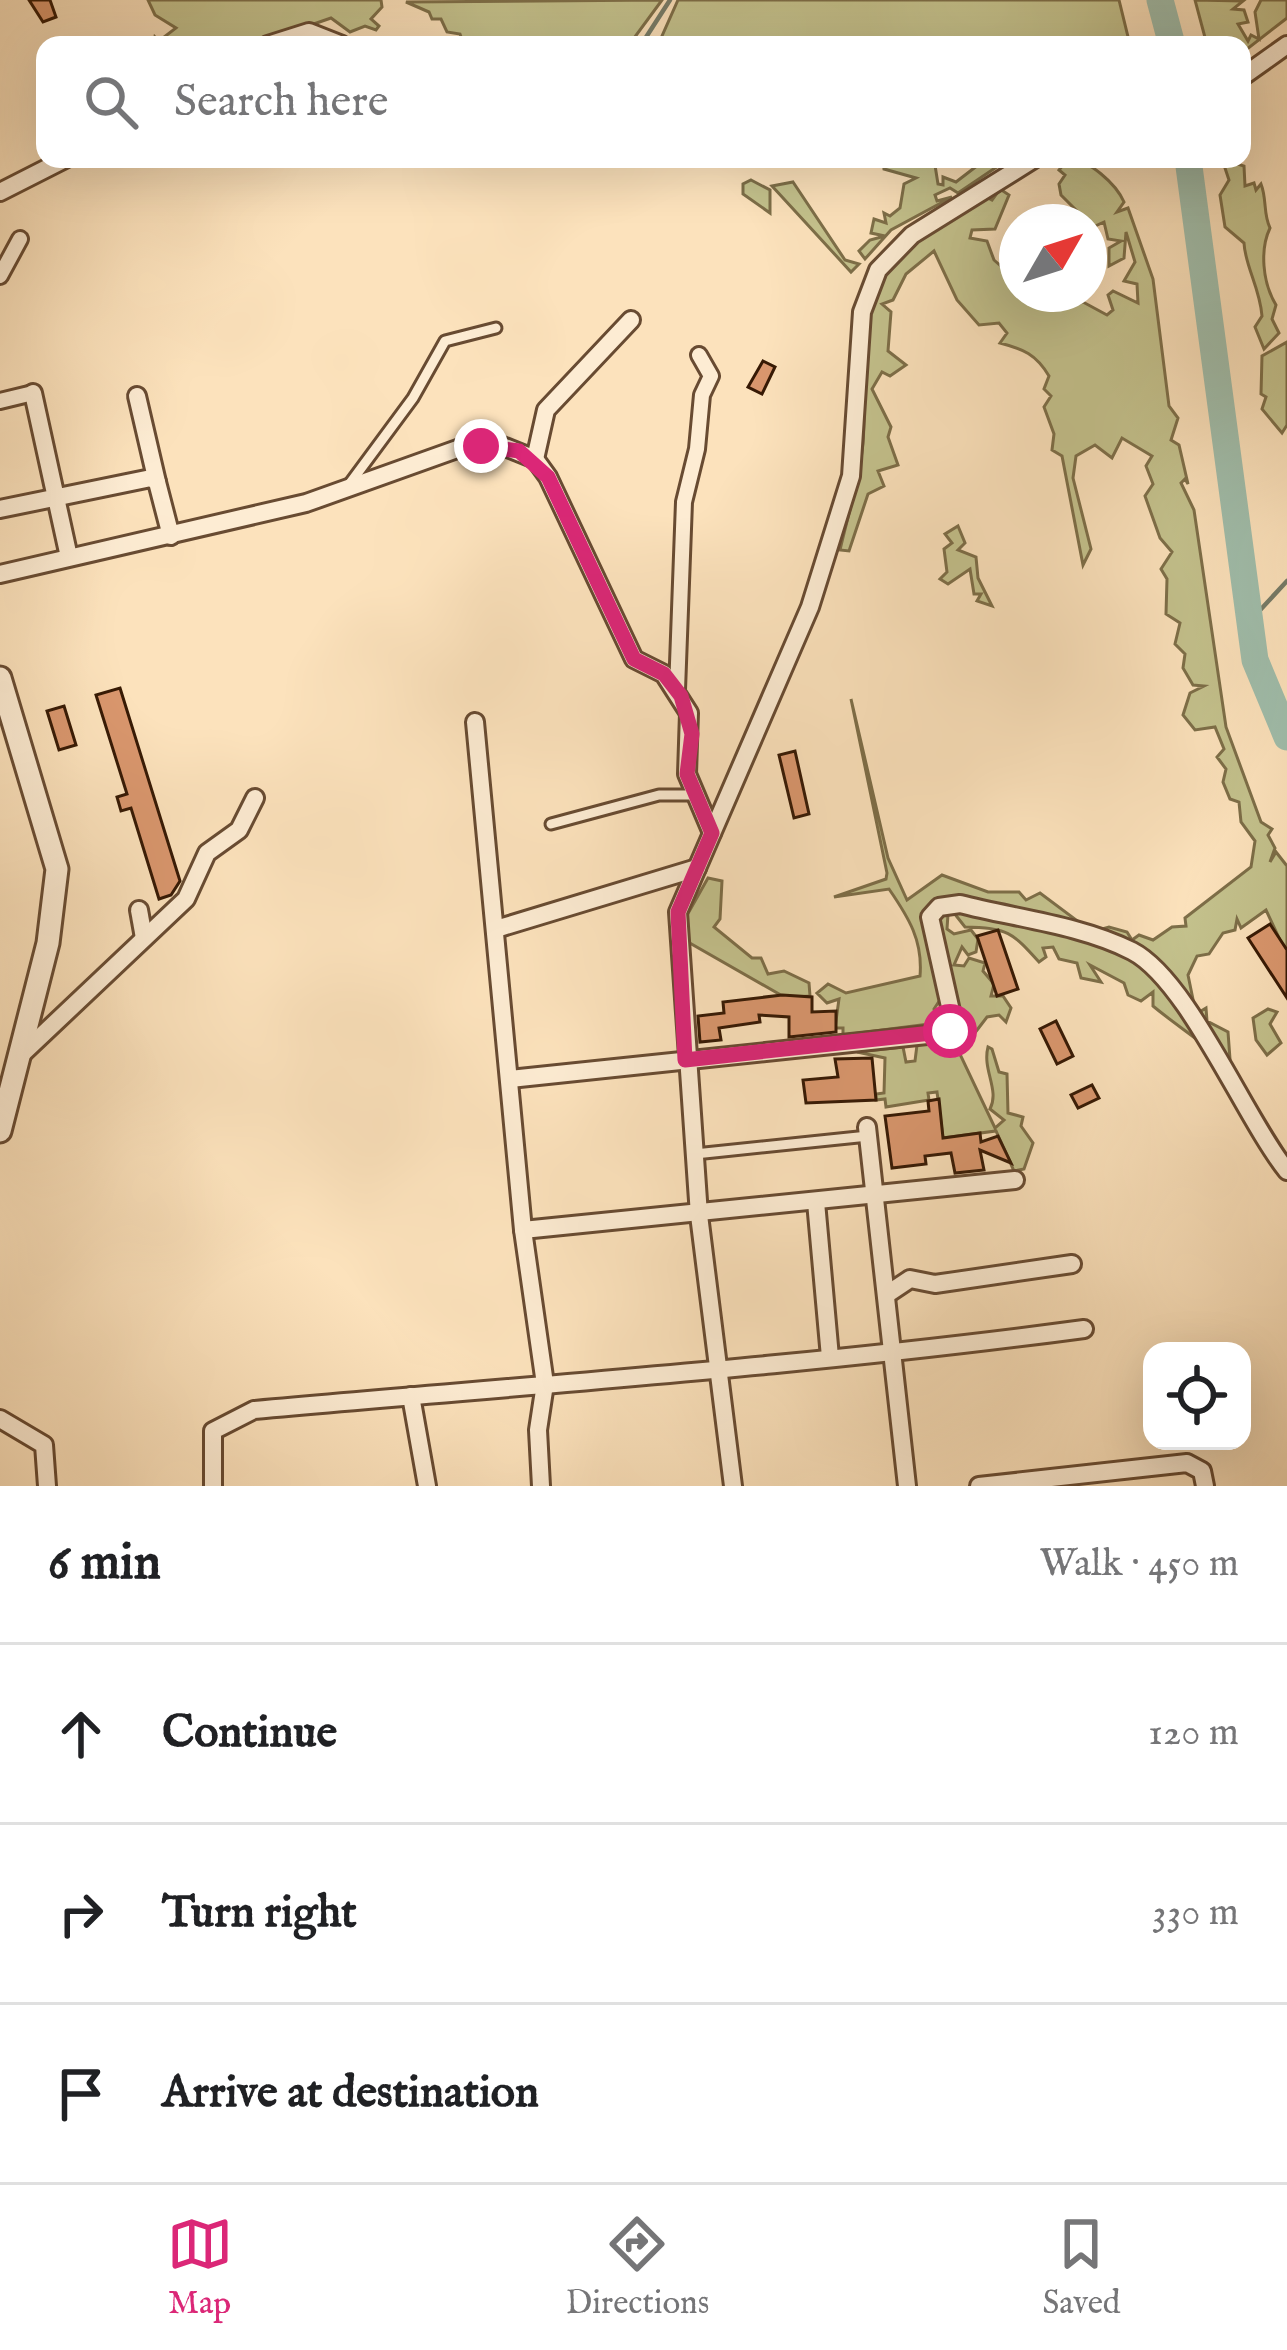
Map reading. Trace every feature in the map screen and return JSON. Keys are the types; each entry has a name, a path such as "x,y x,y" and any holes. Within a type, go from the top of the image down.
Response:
{"street":[{"path":"1251,71 1287,45"},
{"path":"0,192 47,168"},
{"path":"733,1486 699,1215 676,937 678,912 810,607 851,476 862,312 878,270 912,235 1020,168"},
{"path":"0,276 20,239"},
{"path":"535,460 546,410 631,320"},
{"path":"677,690 684,502 697,449 701,395 711,376 699,355"},
{"path":"0,400 33,393 69,557"},
{"path":"137,396 171,536"},
{"path":"0,574 306,503 460,448 500,445 535,460 548,477 634,659 664,674 677,690 689,713 687,774 712,833"},
{"path":"0,509 154,477"},
{"path":"0,678 57,868 48,943 0,1131"},
{"path":"475,722 524,1230 544,1384 538,1430 541,1486"},
{"path":"21,1054 186,899 207,853 218,840 239,830 255,798"},
{"path":"496,929 697,868"},
{"path":"510,1079 946,1033 953,1020 930,917 939,907 960,904 1133,951 1172,988 1260,1137 1287,1171"},
{"path":"140,910 144,938"},
{"path":"867,1131 907,1486"},
{"path":"524,1230 1015,1180"},
{"path":"816,1202 830,1357"},
{"path":"886,1295 910,1280 935,1284 1072,1264"},
{"path":"213,1486 213,1431 254,1410 715,1366 893,1355 1084,1329"},
{"path":"411,1396 427,1486"},
{"path":"0,1419 44,1445 47,1486"},
{"path":"979,1486 1186,1463 1202,1471 1205,1486"}],"lane":[{"path":"347,487 413,398 445,341 496,328"},
{"path":"551,824 659,795 695,795"},
{"path":"694,1154 867,1131"}],"shaded area":[{"path":"148,0 381,0 382,7 371,19 379,26 376,30 365,26 350,32 331,18 279,36 166,36 176,28 155,15"},
{"path":"662,0 636,36 461,36 447,32 441,19 432,19 429,12 406,2"},
{"path":"678,0 1119,0 1128,36 662,36"},
{"path":"1195,0 1243,1 1233,9 1244,10 1248,22 1238,24 1245,36 1205,36"},
{"path":"1261,0 1287,0 1287,18 1251,46 1251,35 1259,39 1255,12"},
{"path":"935,168 938,184 943,185 943,177 956,182 974,168 995,168 958,193 950,188 935,195 937,201 952,197 891,230 865,259 859,251 870,240 885,236 871,233 874,219 886,223 884,213 890,216 900,208 904,184 916,178 884,169"},
{"path":"1061,168 1093,168 1108,180 1124,202 1117,212 1128,208 1153,279 1169,406 1178,418 1171,440 1179,445 1188,484 1185,479 1181,483 1194,510 1226,727 1261,822 1272,829 1268,835 1275,848 1270,862 1276,852 1287,866 1287,955 1266,910 1241,928 1237,919 1235,930 1223,933 1209,954 1197,956 1188,975 1196,1014 1206,1008 1207,1021 1228,1032 1230,1059 1226,1064 1153,1006 1153,992 1141,1001 1128,995 1124,983 1090,965 1101,982 1081,978 1077,963 1059,959 1053,947 1043,948 1046,957 1039,962 1008,934 965,927 954,913 948,914 947,929 954,934 971,930 978,939 976,952 968,955 962,947 954,965 964,966 969,958 985,963 983,971 994,984 991,996 1003,996 1011,1008 1006,1022 999,1015 987,1017 974,1034 963,1021 955,1021 940,1000 934,1009 937,1023 843,1035 843,1028 835,1028 839,999 827,1003 817,993 828,984 846,993 920,976 913,930 889,889 834,897 886,879 887,873 851,699 888,858 907,900 942,875 988,892 1019,892 1026,900 1040,893 1080,923 1098,928 1095,931 1109,927 1127,932 1132,940 1139,935 1153,940 1172,927 1186,926 1185,918 1251,867 1255,841 1241,822 1239,802 1230,799 1223,782 1226,769 1217,757 1224,749 1215,727 1195,730 1183,715 1190,693 1204,686 1193,685 1183,668 1185,654 1175,644 1180,623 1166,614 1167,579 1161,569 1172,552 1160,538 1145,496 1153,484 1146,466 1152,456 1122,438 1112,458 1095,445 1076,456 1073,478 1091,549 1083,565 1062,456 1052,450 1054,434 1044,407 1051,396 1044,389 1049,376 1028,354 1000,343 1007,333 999,323 979,325 957,300 934,251 906,274 893,300 882,304 891,312 888,351 906,365 890,376 882,372 872,389 891,427 888,437 898,465 878,471 884,486 868,494 849,551 840,550 861,456 871,307 886,271 907,250 961,213 992,200 1000,189 1009,195 1005,204 999,204 995,229 972,230 970,238 987,241 999,264 999,312 1107,315 1113,310 1108,295 1113,291 1138,303 1137,284 1124,281 1135,262 1126,232 1124,258 1109,266 1109,248 1121,241 1108,239 1107,204 1070,204 1059,184 1065,175"},
{"path":"1225,168 1244,168 1245,186 1254,183 1256,190 1261,184 1263,190 1270,228 1264,266 1276,305 1272,319 1279,333 1264,349 1255,327 1262,316 1261,306 1244,243 1225,227 1220,195 1229,180"},
{"path":"751,180 770,190 770,213 743,194 743,184"},
{"path":"793,182 845,260 859,264 851,272 772,186"},
{"path":"1287,342 1287,425 1282,433 1262,409 1266,397 1261,394 1262,356"},
{"path":"958,526 965,543 958,550 976,557 978,578 992,606 977,601 981,594 974,594 970,569 948,584 940,579 947,572 944,549 952,543 945,534"},
{"path":"708,878 722,881 720,919 714,927 752,958 761,958 768,974 784,971 809,983 810,996 786,998 681,938 686,917"},
{"path":"1268,1009 1277,1012 1270,1024 1281,1043 1267,1055 1256,1040 1253,1018"},
{"path":"946,1042 948,1053 959,1052 995,1128 1004,1120 990,1109 993,1095 987,1055 988,1047 992,1049 999,1072 1007,1074 1008,1113 1023,1117 1021,1126 1033,1143 1024,1169 1014,1171 996,1131 943,1138 937,1092 928,1093 929,1100 886,1107 885,1099 876,1100 876,1094 884,1093 885,1058 857,1052 903,1047 906,1062 915,1061 917,1045"}],"building":[{"path":"29,0 50,0 56,17 43,22"},
{"path":"763,361 775,367 762,394 748,387"},
{"path":"120,688 180,881 171,895 159,899 131,808 121,811 117,797 127,794 96,695"},
{"path":"64,706 76,745 59,750 47,711"},
{"path":"795,751 809,814 794,818 779,755"},
{"path":"1270,924 1287,950 1287,998 1248,938"},
{"path":"998,930 1018,989 997,996 977,936"},
{"path":"782,995 812,997 812,1012 836,1011 836,1032 789,1037 789,1017 759,1015 760,1022 719,1028 721,1040 700,1042 698,1016 724,1013 723,1002"},
{"path":"1056,1021 1073,1056 1057,1064 1040,1029"},
{"path":"872,1058 876,1100 806,1103 803,1080 838,1077 835,1059"},
{"path":"1092,1085 1099,1098 1078,1108 1071,1095"},
{"path":"939,1099 943,1138 980,1133 981,1142 998,1136 1011,1163 980,1150 984,1170 955,1173 951,1153 925,1156 926,1164 892,1168 885,1116 929,1111 928,1101"}],"waterway":[{"path":"647,36 670,0"},
{"path":"1160,0 1170,36"},
{"path":"1189,168 1255,660 1287,737"},
{"path":"1250,621 1287,581"}],"route":[{"path":"481,446 500,445 535,460 548,477 634,659 639,666 664,674 689,713 692,734 687,774 712,833 678,912 685,1060 950,1031"}]}
